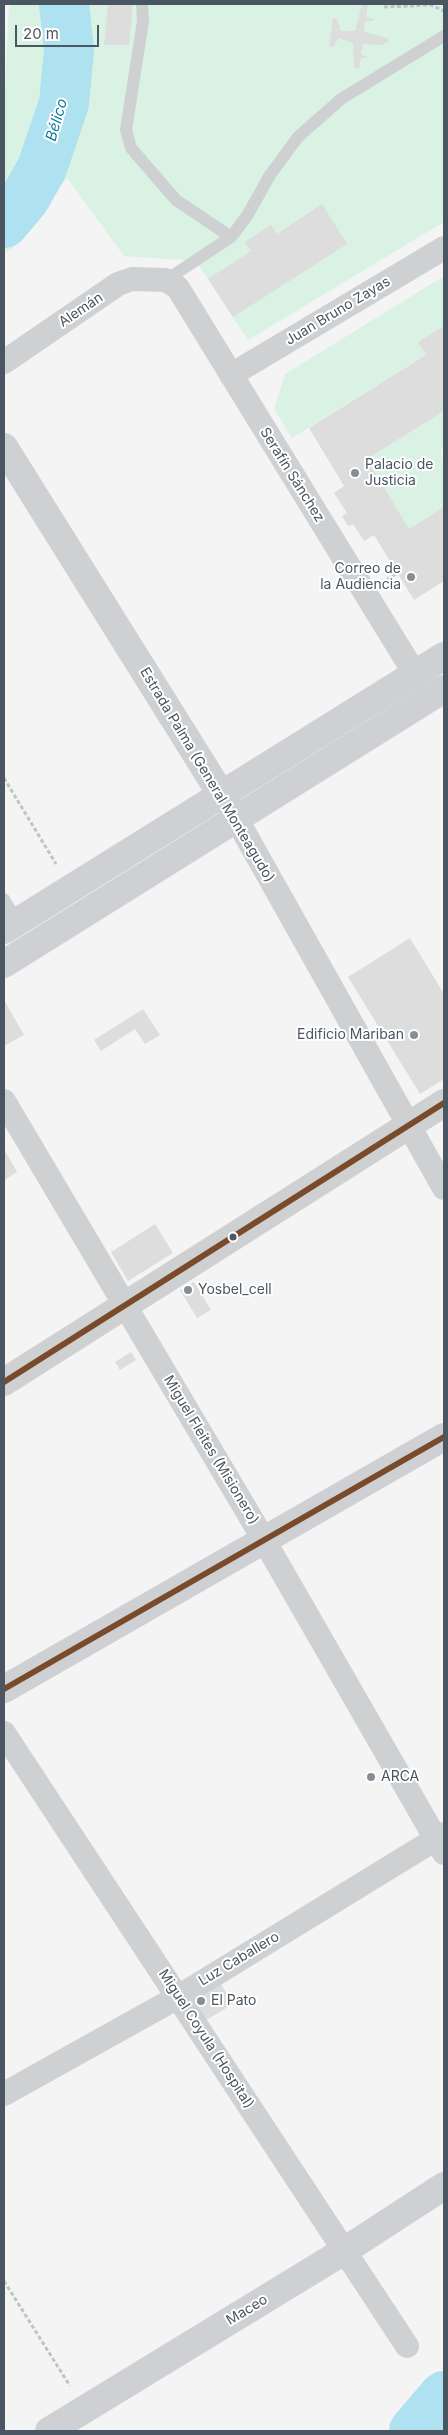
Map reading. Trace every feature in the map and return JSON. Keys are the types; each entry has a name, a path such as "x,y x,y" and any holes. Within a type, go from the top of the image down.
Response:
{"main road":[{"path":"8,917 71,888 444,656"},
{"path":"4,964 444,689"},
{"path":"4,1689 444,1437"},
{"name":"Maceo","path":"49,2431 344,2251 444,2186"}],"street":[{"name":"Juan Bruno Zayas","path":"231,375 444,248"},
{"name":"Alemán","path":"4,362 118,284 132,278 166,280"},
{"name":"Serafín Sánchez","path":"166,280 178,288 415,674"},
{"name":"Estrada Palma (General Monteagudo)","path":"4,447 237,819 444,1188"},
{"name":"Miguel Fleites (Misionero)","path":"4,1102 441,1842"},
{"path":"4,1382 444,1104"},
{"name":"Miguel Coyula (Hospital)","path":"4,1733 407,2346"},
{"name":"Luz Caballero","path":"4,2094 178,1996 441,1842"}],"lane":[{"path":"142,4 143,21 126,130 131,148 176,200 231,237"},
{"path":"166,280 231,237 247,216 270,176 298,137 342,99 444,36"}],"path":[{"path":"384,7 431,5 444,11"},
{"path":"4,778 71,888"},
{"path":"4,2281 85,2409"}],"green space":[{"path":"9,4 444,4 444,222 248,340 196,261 124,256 67,178 12,249 4,253 4,112"},
{"path":"444,276 444,326 419,342 426,355 292,438 274,409 285,374"},
{"path":"444,411 444,443 441,453 444,461 444,507 409,529 367,459"}],"building":[{"path":"108,4 133,4 129,45 104,45"},
{"path":"362,4 368,4 366,17 374,19 373,21 365,21 364,32 387,38 389,41 381,45 363,44 361,54 369,58 361,58 359,69 354,67 353,43 339,38 333,47 329,46 333,18 337,19 341,31 355,31"},
{"path":"322,204 347,244 233,317 208,279 251,251 245,242 271,225 277,234"},
{"name":"Palacio de Justicia","path":"444,326 444,411 367,459 409,529 444,507 444,581 414,600 374,535 364,541 353,524 348,526 342,516 347,513 334,493 344,486 309,428 426,355 418,342"},
{"name":"Edificio Mariban","path":"410,938 444,994 444,1079 420,1094 348,977"},
{"path":"4,1000 24,1035 4,1046"},
{"path":"143,1009 160,1035 145,1044 135,1029 101,1051 94,1040"},
{"path":"4,1149 17,1172 4,1180"},
{"path":"155,1224 173,1253 128,1281 111,1252"},
{"path":"194,1282 211,1310 197,1318 180,1290"},
{"path":"131,1352 136,1360 120,1370 115,1362"},
{"path":"221,1984 233,2004 206,2020 194,2001"}],"waterway":[{"name":"Bélico","path":"4,223 25,198 42,168 64,103 69,50 64,4"},
{"path":"414,2431 444,2396"}],"transit line":[{"path":"4,1382 444,1103"},
{"path":"4,1689 444,1437"}],"place":[{"name":"Palacio de Justicia","path":"355,473"},
{"name":"Correo de la Audiencia","path":"411,577"},
{"name":"Edificio Mariban","path":"414,1035"},
{"name":"Yosbel_cell","path":"188,1290"},
{"name":"ARCA","path":"371,1777"},
{"name":"El Pato","path":"201,2001"}]}
